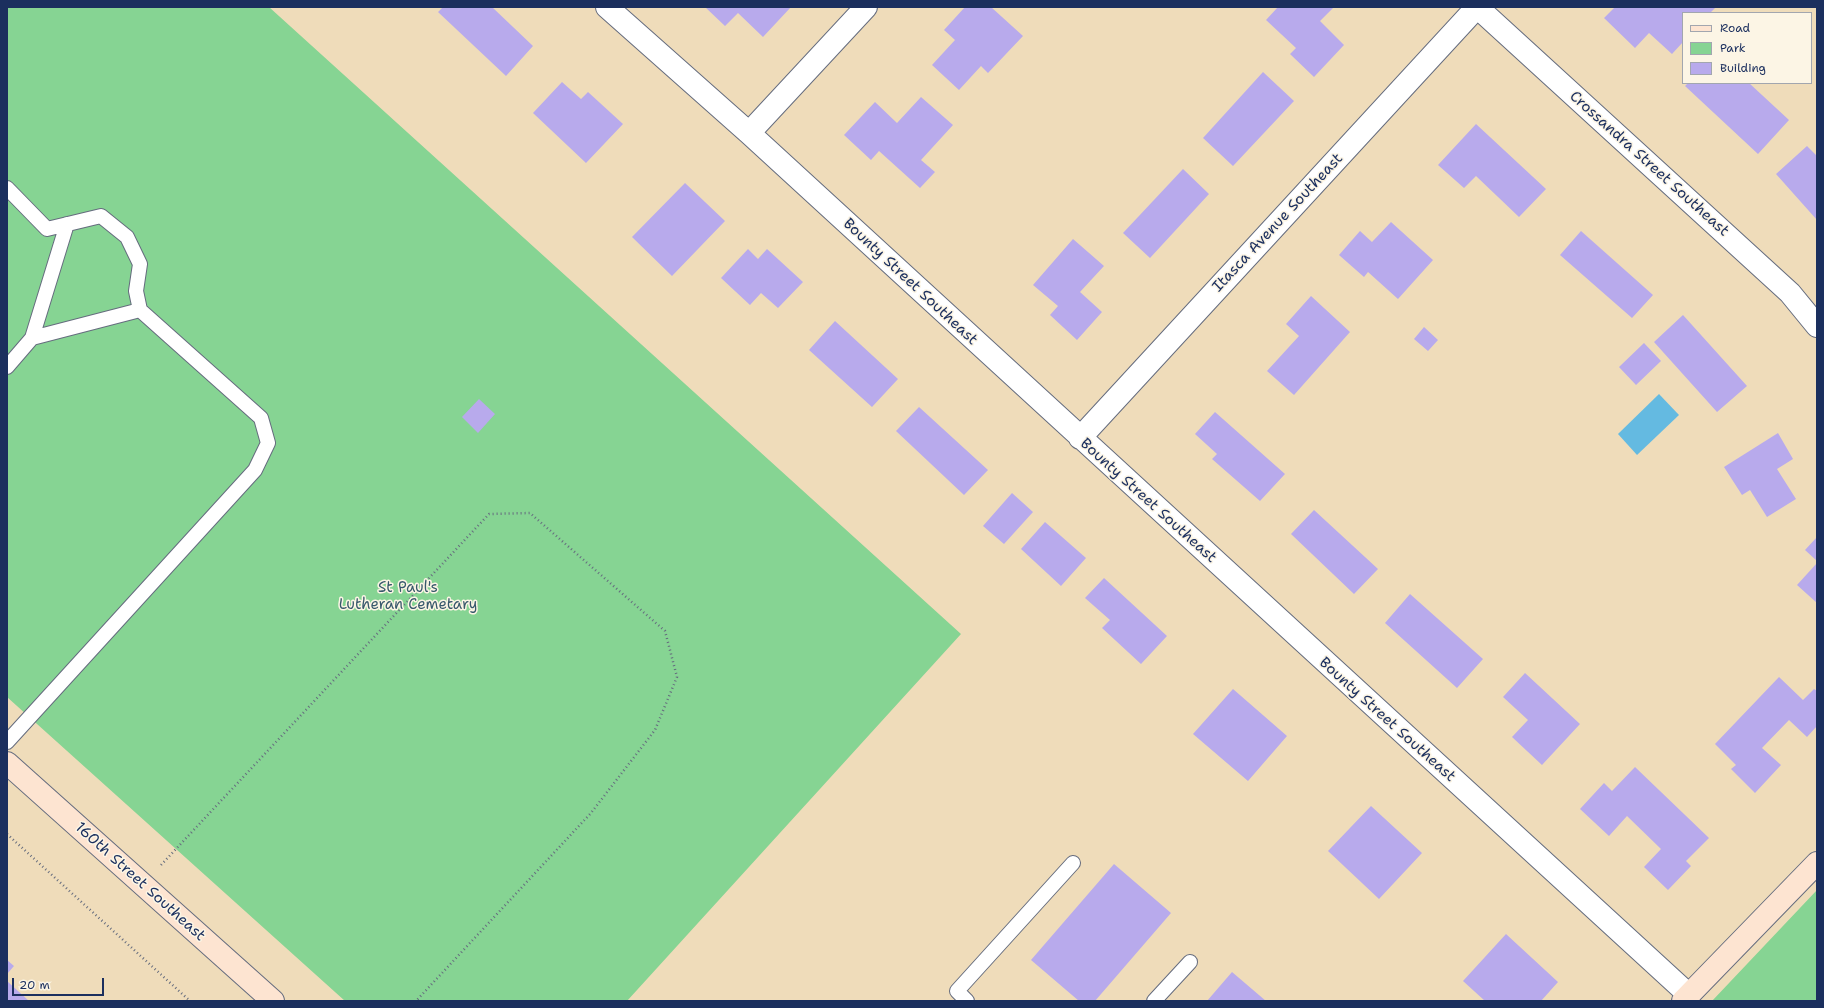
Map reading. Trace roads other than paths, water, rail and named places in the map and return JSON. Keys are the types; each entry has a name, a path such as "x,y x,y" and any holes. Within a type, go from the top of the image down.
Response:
{"street":[{"name":"Bounty Street Southeast","path":"607,7 748,133 1686,998"},
{"path":"748,133 866,7"},
{"name":"Crossandra Street Southeast","path":"1477,7 1790,293 1817,326"},
{"name":"Itasca Avenue Southeast","path":"1080,438 1477,7"},
{"name":"160th Street Southeast","path":"7,763 273,1001"},
{"path":"1686,998 1817,863"}],"lane":[{"path":"7,188 47,229 101,216 127,236 140,264 136,291 140,310 260,418 268,443 255,470 7,742"},
{"path":"7,367 32,338 66,224"},
{"path":"32,338 140,310"},
{"path":"967,1001 957,991 1073,863"},
{"path":"1154,1001 1190,962"}],"water":[{"path":"1659,394 1679,415 1637,455 1618,434"}],"park label":[{"name":"St Paul's Lutheran Cemetary","path":"408,596"}]}
